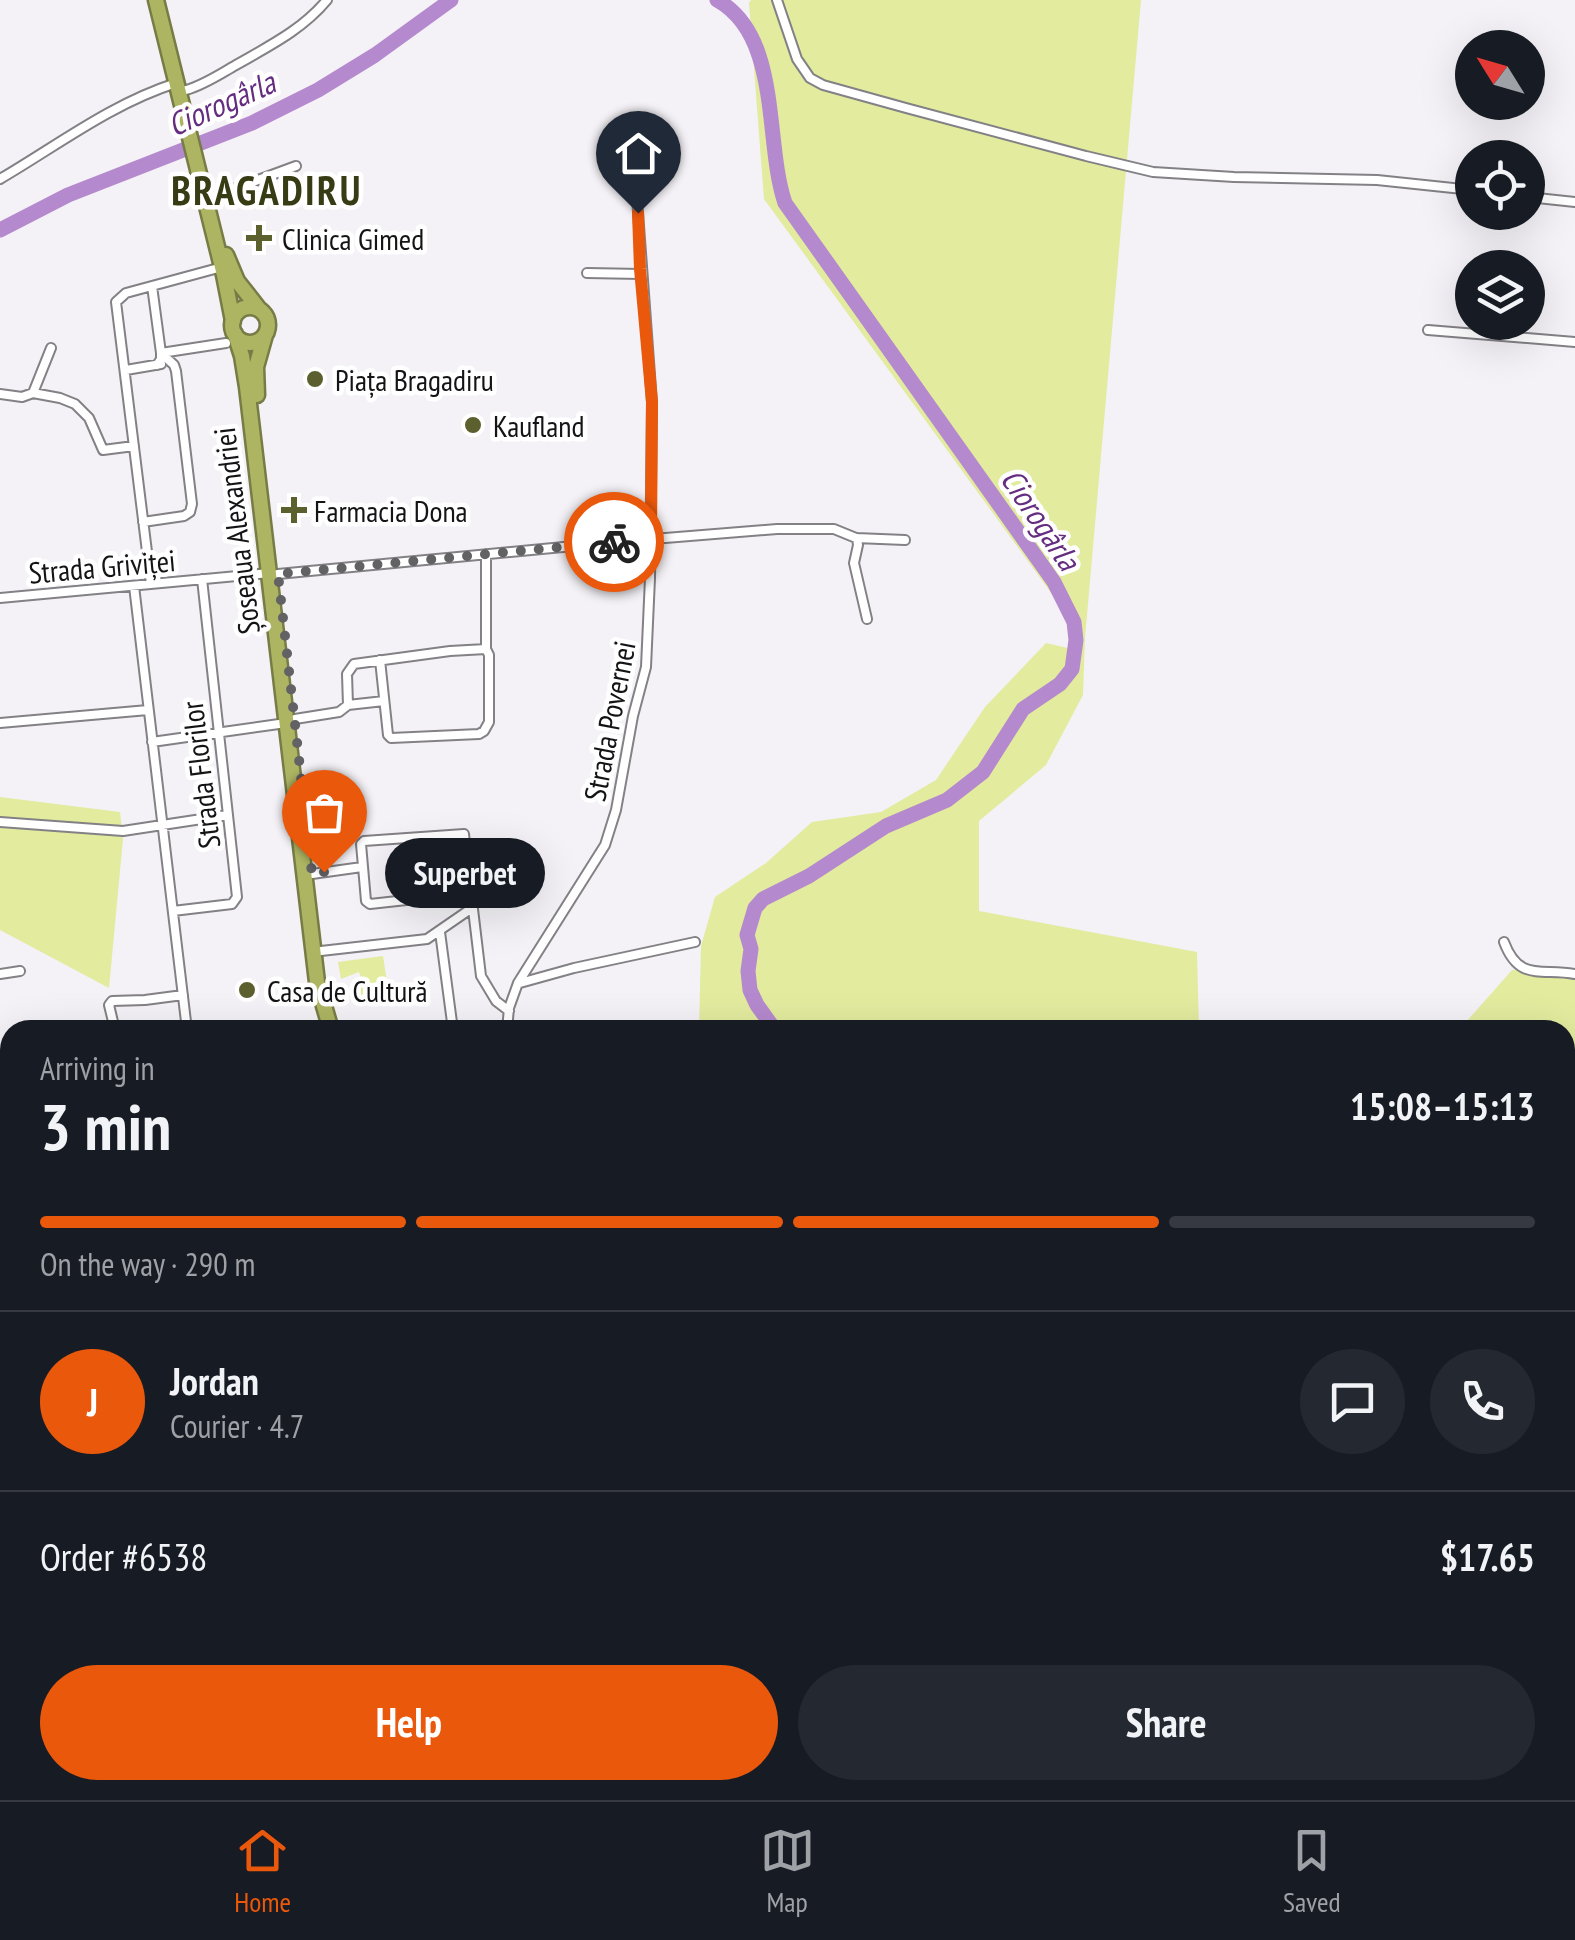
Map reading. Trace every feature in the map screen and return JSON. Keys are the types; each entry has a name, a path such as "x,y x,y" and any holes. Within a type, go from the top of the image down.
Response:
{"highway":[{"name":"Șoseaua Alexandriei","path":"156,0 184,96"},
{"name":"Șoseaua Alexandriei","path":"164,0 204,178 231,333 242,356 274,574"},
{"name":"Șoseaua Alexandriei","path":"204,178 231,268 242,290 267,320 256,385 314,966 328,1020"},
{"path":"259,309 242,309 234,316 231,333 251,343 265,335"},
{"name":"Șoseaua Alexandriei","path":"290,721 326,984 337,1020"}],"street":[{"path":"0,178 106,112 136,98 184,96 284,38 308,21 326,0"},
{"path":"776,0 796,59 810,78 823,85 1153,172 1377,180 1455,188"},
{"path":"212,197 296,166"},
{"name":"Strada Povernei","path":"508,1020 518,983 600,854 611,828 646,667 652,402 636,185"},
{"path":"1545,199 1575,202"},
{"path":"152,584 116,302 126,294 222,268"},
{"path":"587,274 641,274"},
{"path":"152,286 161,352 157,365"},
{"path":"1428,330 1575,342"},
{"path":"161,352 231,333"},
{"path":"33,393 51,348"},
{"path":"143,522 184,516 192,509 176,371 161,352"},
{"path":"126,370 171,363"},
{"path":"0,394 22,397 33,393 60,398 80,407 103,450 134,446"},
{"name":"Strada Griviței","path":"0,598 651,539 818,528 840,530 858,538 905,540"},
{"path":"858,538 854,563 867,619"},
{"path":"380,660 388,735 394,739 478,734 486,728 486,554"},
{"name":"Strada Florilor","path":"172,911 229,905 236,900 202,579"},
{"name":"Strada Florilor","path":"134,586 186,1020"},
{"path":"348,705 348,670 354,664 486,649"},
{"path":"152,742 290,721 339,712 348,705 384,701"},
{"path":"0,723 148,710"},
{"path":"0,822 123,830 228,815"},
{"path":"498,890 470,893 370,904 366,901 360,846 364,841 464,834 470,893 482,980 508,1011"},
{"path":"312,874 362,867"},
{"path":"321,951 427,939 472,908"},
{"path":"440,932 452,1020"},
{"path":"518,983 696,942"},
{"path":"1504,942 1514,963 1522,968 1575,974"},
{"path":"0,974 20,971"},
{"path":"112,1020 112,1000 184,995"}],"green space":[{"path":"1141,0 1083,695 1046,765 979,821 979,911 1197,952 1199,1020 699,1020 701,946 715,897 766,863 812,822 881,812 936,780 985,707 1046,643 1072,649 1084,638 764,199 749,3"},
{"path":"0,797 120,812 123,839 109,988 0,930"},
{"path":"383,956 388,989 360,995 359,972 341,979 338,962"},
{"path":"1512,970 1575,970 1575,1020 1468,1020"}],"waterway":[{"name":"Ciorogârla","path":"0,230 68,195 252,123 318,90 451,0"},
{"name":"Ciorogârla","path":"717,0 738,17 762,64 785,203 1054,582 1074,622 1076,640 1072,669 1060,684 1023,709 983,772 947,800 886,826 809,876 763,899 755,908 747,935 751,949 750,990 768,1020"}],"way so far":[{"path":"324,872 312,874 278,574 614,542"}],"place":[{"name":"Clinica Gimed","path":"259,238"},
{"name":"Piața Bragadiru","path":"315,379"},
{"name":"Kaufland","path":"473,425"},
{"name":"Farmacia Dona","path":"294,510"},
{"name":"Superbet","path":"324,872"},
{"name":"Casa de Cultură","path":"247,990"}],"district":[{"name":"BRAGADIRU","path":"267,190"}],"route":[{"path":"614,542 651,539 652,402 638,213"}]}
